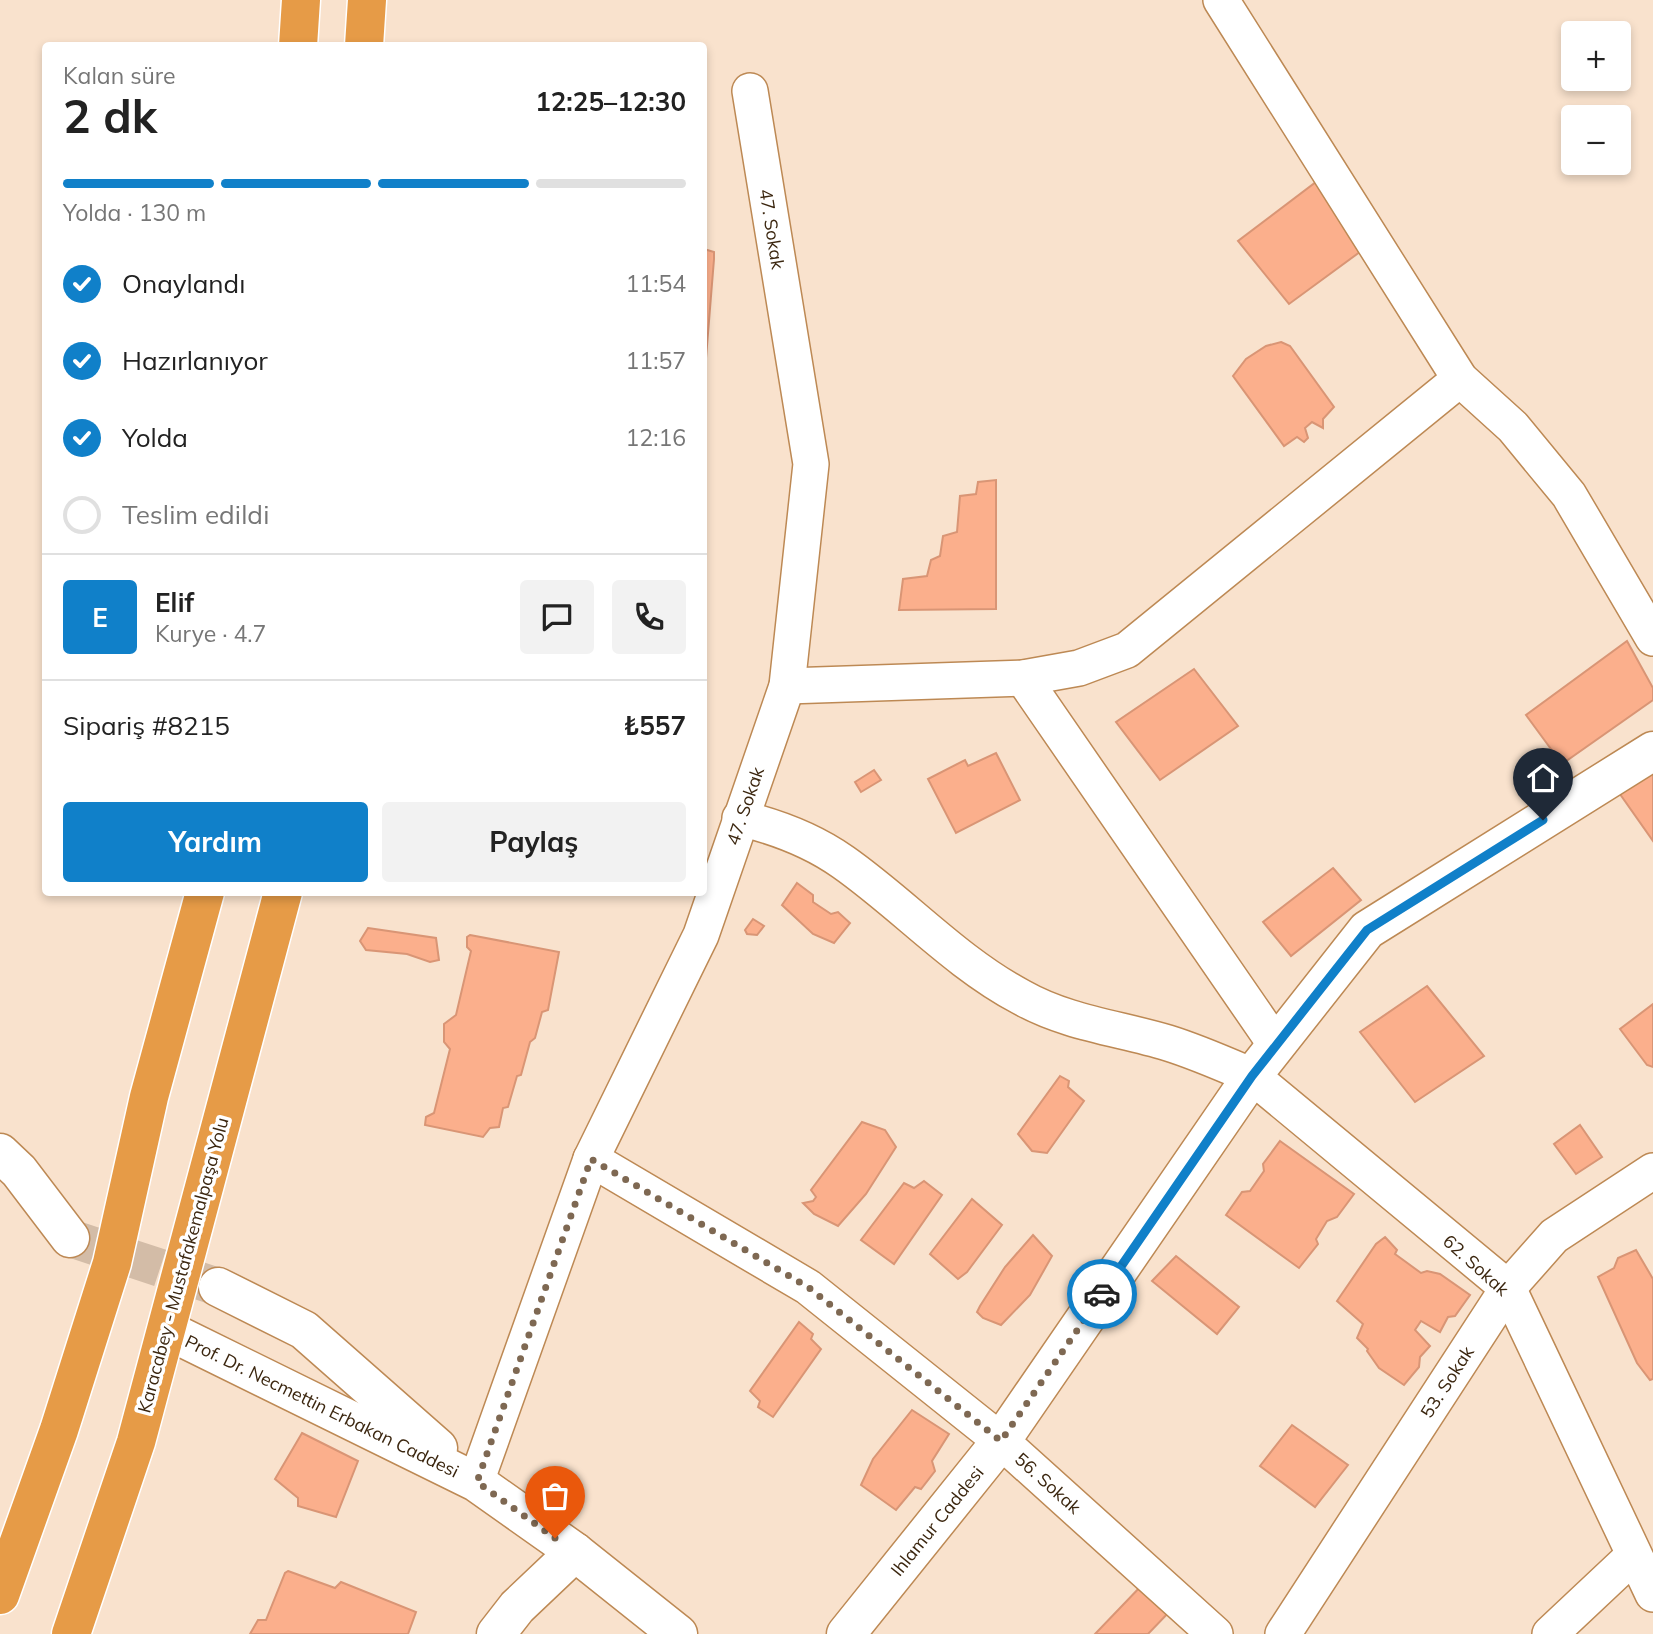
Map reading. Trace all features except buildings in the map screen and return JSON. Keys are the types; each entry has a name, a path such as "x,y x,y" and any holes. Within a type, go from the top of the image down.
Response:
{"highway":[{"path":"298,42 301,0"},
{"path":"364,42 367,0"},
{"path":"0,1595 59,1430 112,1263 149,1097 204,896"},
{"name":"Karacabey - Mustafakemalpaşa Yolu","path":"71,1634 136,1442 282,896"}],"street":[{"path":"1222,0 1460,379 1513,427 1569,495 1653,638"},
{"name":"47. Sokak","path":"477,1482 591,1159 701,935 787,686 811,464 750,91"},
{"path":"787,686 1023,678 1079,668 1127,650 1460,379"},
{"path":"1023,678 1276,1045"},
{"name":"Ihlamur Caddesi","path":"846,1634 1001,1441 1252,1076 1367,930 1653,751"},
{"name":"62. Sokak","path":"740,818 791,834 843,862 991,979 1021,997 1090,1025 1130,1033 1204,1055 1252,1076 1508,1289 1653,1594"},
{"path":"0,1153 19,1171 71,1238"},
{"name":"56. Sokak","path":"591,1159 808,1287 1001,1441 1215,1634"},
{"name":"53. Sokak","path":"1283,1634 1508,1289 1554,1236 1653,1171"},
{"path":"218,1287 304,1330 477,1482"},
{"name":"Prof. Dr. Necmettin Erbakan Caddesi","path":"167,1330 477,1482 575,1552 678,1634"},
{"path":"496,1634 517,1607 575,1552"},
{"path":"1550,1634 1633,1556"}],"tunnel":[{"path":"70,1238 218,1287"}],"way so far":[{"path":"555,1538 477,1482 591,1159 808,1287 1001,1441 1102,1294"}],"route":[{"path":"1102,1294 1252,1076 1367,930 1543,820"}]}
